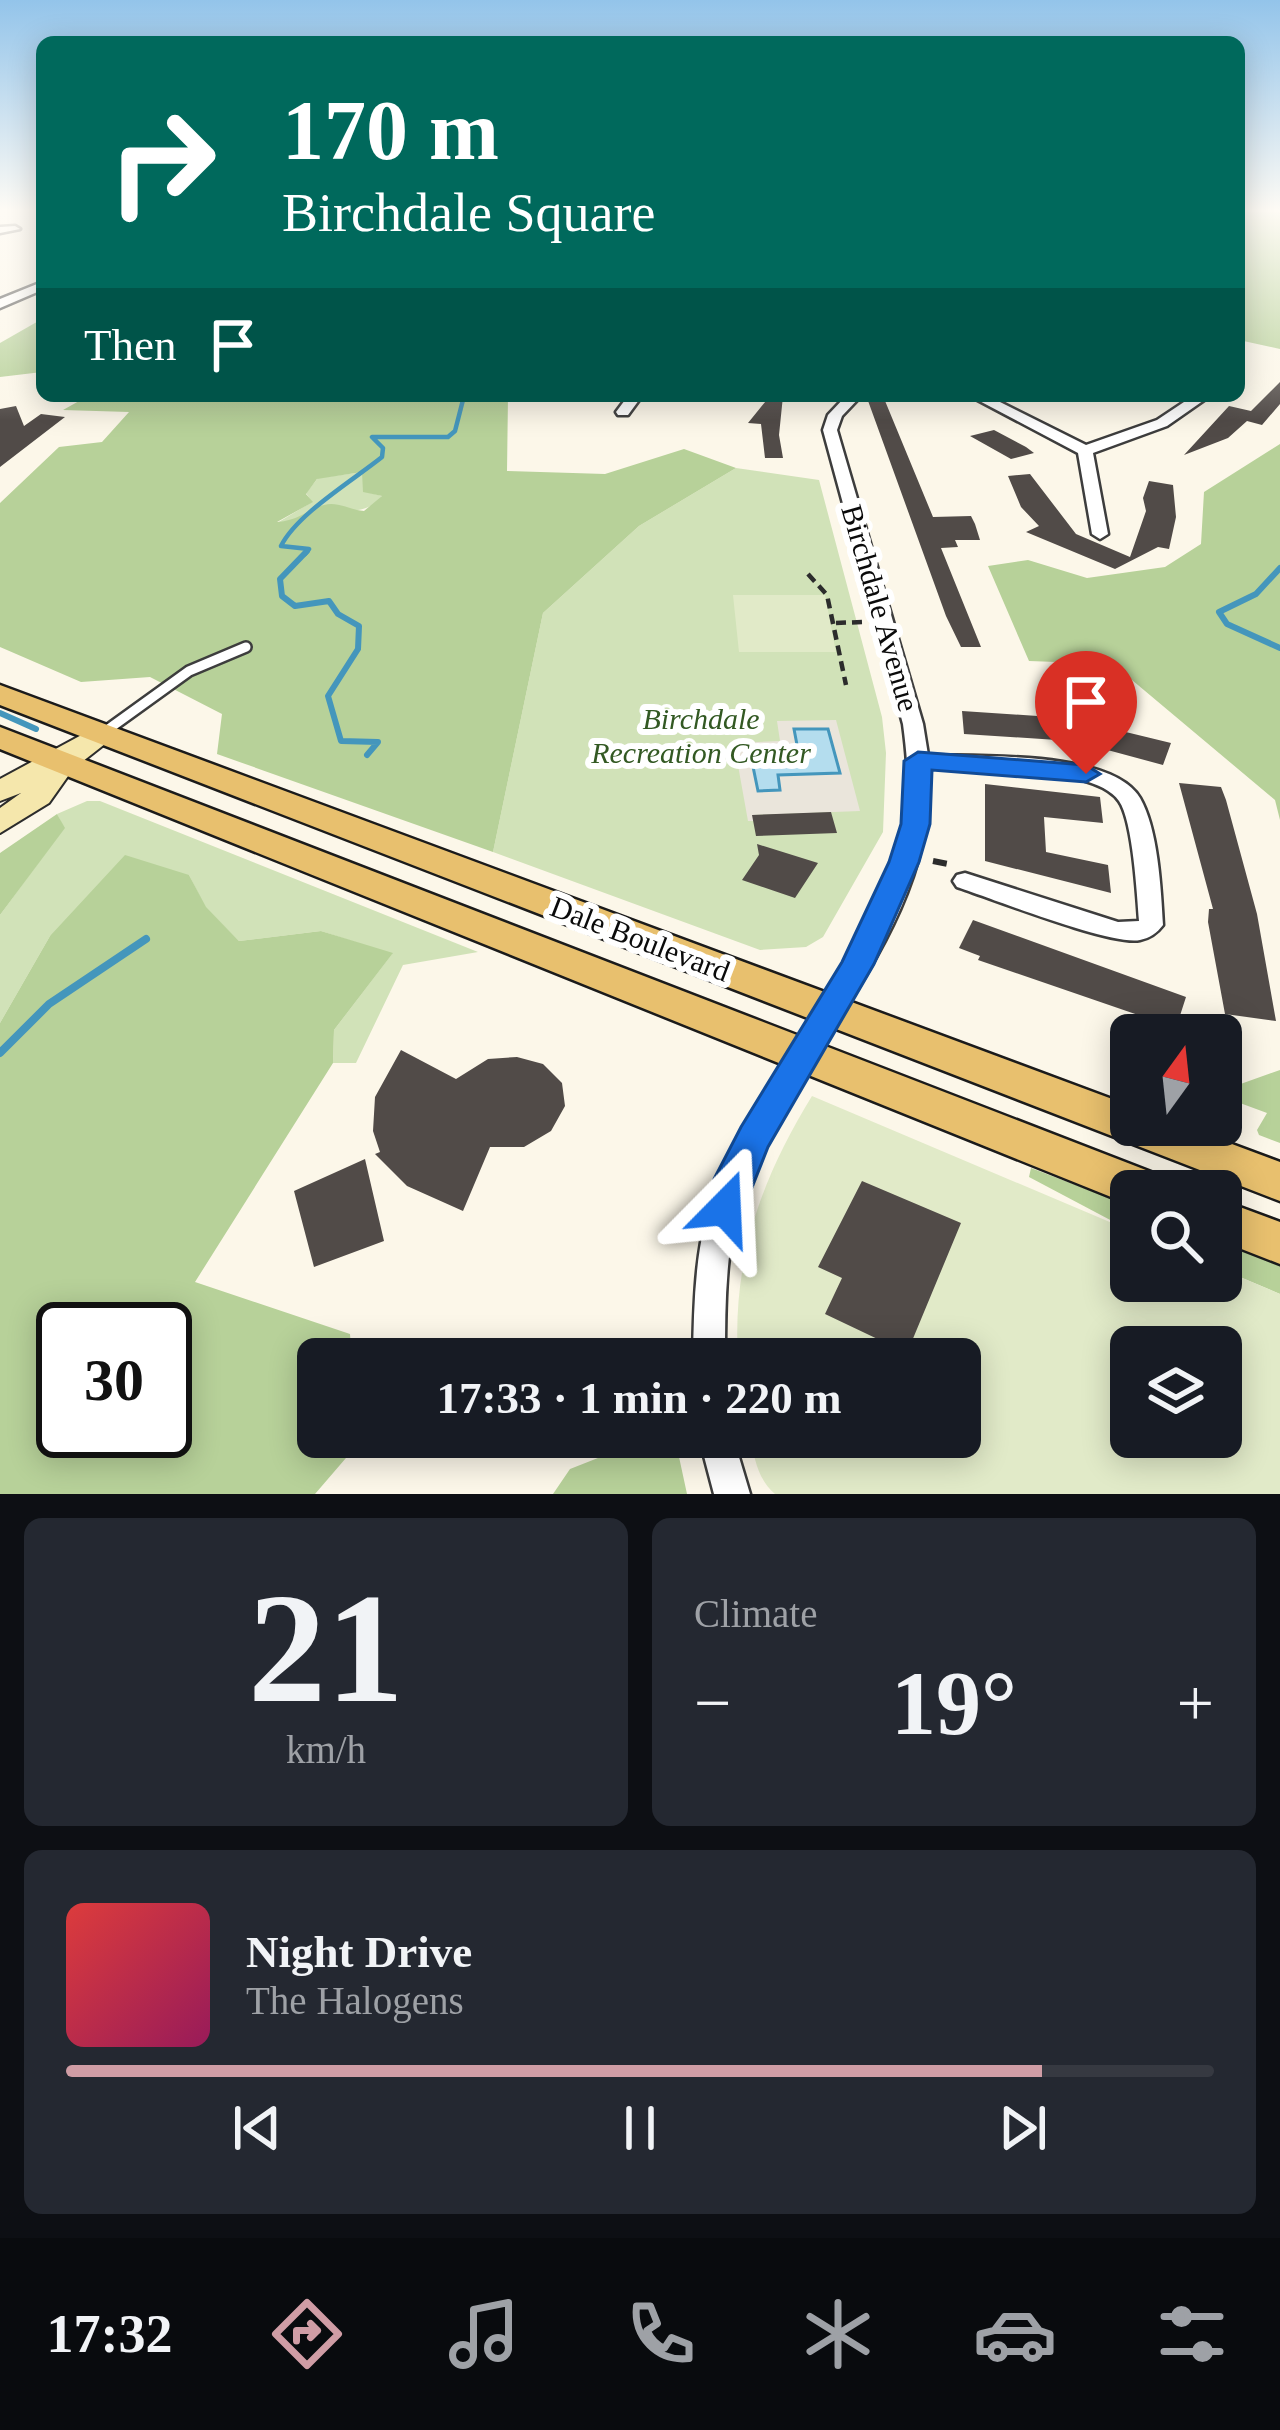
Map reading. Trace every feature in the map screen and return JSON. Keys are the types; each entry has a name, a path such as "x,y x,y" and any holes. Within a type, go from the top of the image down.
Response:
{"main road":[{"name":"Dale Boulevard","path":"0,694 1280,1182"},
{"path":"0,790 62,762 100,734"},
{"name":"Dale Boulevard","path":"0,737 1110,1176"},
{"path":"0,823 38,796 62,762"},
{"path":"1242,1228 1280,1243"}],"street":[{"path":"0,304 36,289"},
{"path":"623,412 630,402"},
{"name":"Birchdale Avenue","path":"709,1338 711,1274 733,1179 857,964 904,862 915,824 918,761 903,683 830,430 835,415 848,402"},
{"path":"989,402 1085,451 1162,423 1194,402"},
{"path":"1085,451 1100,534"},
{"path":"918,761 1076,772 1114,784 1132,802 1151,925 1128,933 965,881"},
{"path":"722,1458 732,1494"}],"lane":[{"path":"100,734 192,672 246,647"}],"path":[{"path":"808,574 827,595 846,685"},
{"path":"832,623 862,622"},
{"path":"933,861 943,863"}],"green space":[{"path":"1245,282 1280,282 1280,349 1245,341"},
{"path":"36,322 36,373 0,377 0,343"},
{"path":"77,402 508,402 507,471 605,474 684,449 736,468 639,526 543,613 493,852 217,754 222,714 150,677 81,682 0,647 0,503 59,447 102,442 129,412 63,410","holes":["362,472 363,492 382,496 364,511 329,504 277,522 313,502 306,494 317,479"]},
{"path":"1280,444 1280,820 1275,800 1126,675 1084,663 1029,661 988,566 1028,560 1087,578 1165,567 1201,544 1204,492"},
{"name":"Birchdale Recreation Center","path":"736,468 819,480 882,717 886,753 883,832 823,937 806,947 760,950 493,852 543,613 639,526"},
{"path":"363,472 363,491 382,496 376,503 351,511 313,510 305,519 277,523 312,502 306,493 318,478"},
{"path":"733,595 825,595 836,652 739,652"},
{"path":"87,801 100,801 478,952 403,965 356,1063 333,1063 334,1030 392,954 321,931 239,941 205,907 189,875 50,936 0,1023 0,915 64,828 57,814"},
{"path":"57,814 65,828 0,915 0,853"},
{"path":"125,855 189,875 206,907 239,941 321,931 393,953 334,1030 333,1063 195,1282 350,1334 350,1338 297,1338 297,1458 346,1458 315,1494 0,1494 0,1023 50,936"},
{"path":"1280,1070 1280,1143 1259,1135 1267,1113 1242,1104 1242,1084"},
{"path":"812,1096 1110,1222 1110,1302 1242,1302 1242,1278 1280,1294 1280,1494 775,1494 760,1475 755,1458 981,1458 981,1338 737,1338 745,1254 778,1158"},
{"path":"1031,1168 1110,1198 1110,1220 1029,1177"},
{"path":"1242,1251 1280,1266 1280,1294 1242,1278"},
{"path":"598,1458 679,1458 687,1494 553,1494 570,1469"}],"shaded area":[{"path":"836,720 860,811 753,815 753,821 748,821 734,743 780,741 777,721"}],"water":[{"path":"794,729 828,729 840,773 778,775 780,790 758,791 750,752 798,750"}],"building":[{"path":"1280,382 1280,404 1262,425 1247,421 1228,438 1184,455 1229,406 1251,411"},
{"path":"765,402 782,402 779,435 783,458 765,458 761,424 748,423"},
{"path":"868,402 885,402 933,517 971,516 975,524 980,540 955,540 958,547 941,548 981,647 961,647"},
{"path":"16,406 24,426 41,414 65,417 0,467 0,409"},
{"path":"994,430 1034,453 1011,459 970,436"},
{"path":"1030,474 1076,534 1130,557 1146,511 1143,498 1149,481 1173,485 1176,517 1169,549 1158,547 1115,569 1026,532 1039,526 1021,507 1008,476"},
{"path":"962,711 1052,717 1057,740 964,734"},
{"path":"1097,725 1171,743 1163,765 1089,745"},
{"path":"1179,783 1221,787 1257,914 1276,1021 1225,1014 1208,922 1209,909 1213,909"},
{"path":"985,784 1100,797 1103,823 1044,817 1046,852 1108,865 1111,893 985,861"},
{"path":"831,812 837,833 756,836 752,815"},
{"path":"757,844 818,863 795,898 742,880 759,855"},
{"path":"973,920 1186,997 1181,1014 1135,1014 978,960 980,956 959,948"},
{"path":"401,1050 456,1079 488,1059 517,1057 543,1064 562,1083 565,1106 551,1131 524,1147 490,1147 463,1211 407,1186 375,1154 380,1152 373,1131 375,1097"},
{"path":"365,1159 384,1241 314,1267 294,1191"},
{"path":"862,1181 961,1223 913,1338 875,1338 825,1314 842,1278 818,1267"}],"waterway":[{"path":"305,554 309,549 281,546 312,510 382,457 383,448 372,437 448,437 455,431 462,402"},
{"path":"307,551 280,579 282,596 295,606 329,601 338,614 359,626 358,649 328,696 341,741 378,742 367,755"},
{"path":"1280,568 1256,594 1219,612 1227,624 1280,648"},
{"path":"0,713 36,729"},
{"path":"0,1053 49,1004 146,939"}],"route":[{"path":"725,1208 754,1137 857,964 904,862 915,824 918,761 1086,774"}]}
